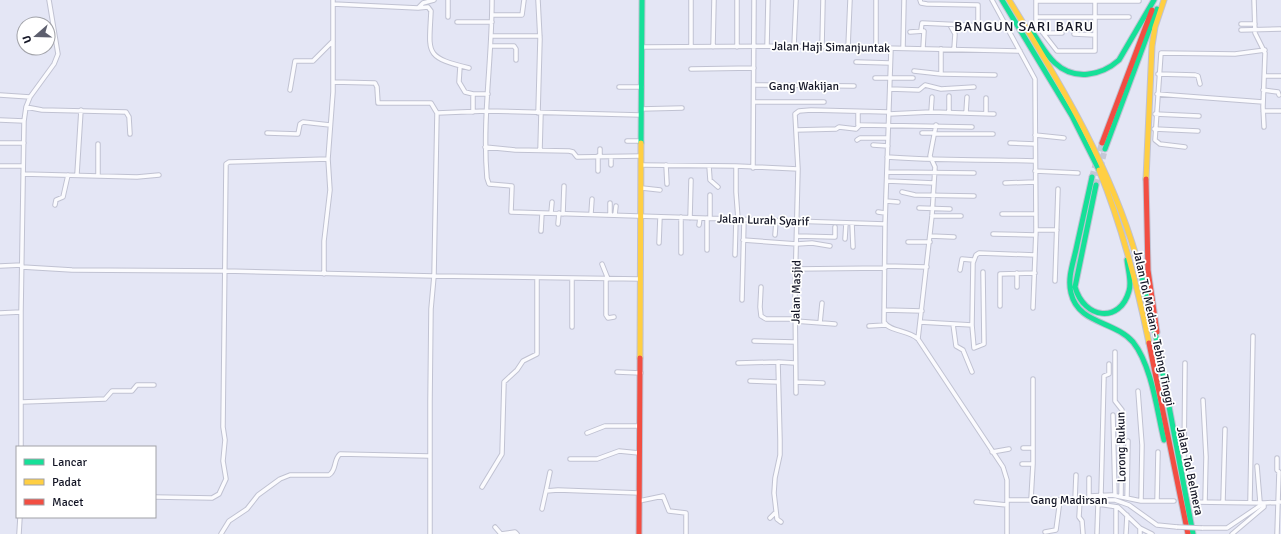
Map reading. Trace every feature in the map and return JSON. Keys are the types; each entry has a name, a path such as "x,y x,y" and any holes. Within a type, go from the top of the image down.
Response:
{"main road":[{"path":"639,534 641,373 640,278 642,216 640,115 642,88 642,0"},
{"name":"Jalan Tol Medan - Tebing Tinggi","path":"1002,0 1074,120 1096,164 1115,212 1136,280 1175,474"},
{"name":"Jalan Tol Medan - Tebing Tinggi","path":"1009,0 1074,108 1108,177 1125,221 1142,275 1160,364"},
{"path":"1014,8 1060,66 1072,73 1090,75 1107,70 1119,60 1155,0"},
{"path":"1102,143 1155,0"},
{"path":"1105,149 1142,47 1163,0"},
{"path":"1160,364 1146,247 1145,174 1152,46 1155,27 1163,0"},
{"path":"1092,177 1071,273 1070,292 1074,303 1080,311 1089,317 1123,333 1138,350 1144,365 1167,454 1175,474"},
{"path":"1096,185 1075,287 1079,302 1086,309 1094,312 1103,313 1118,309 1125,301 1129,290 1129,272 1115,212"},
{"name":"Jalan Tol Belmera","path":"1160,364 1194,534"},
{"name":"Jalan Tol Belmera","path":"1175,474 1188,534"}],"street":[{"path":"21,446 21,312 24,121 26,107 30,97 54,64 58,54 49,0"},
{"path":"418,8 422,3 434,0"},
{"path":"448,0 448,17"},
{"path":"492,0 492,36 486,112 485,147 515,150 573,151 577,157 641,156"},
{"path":"492,15 522,15 524,0"},
{"path":"538,0 540,36 540,150"},
{"path":"691,0 691,46"},
{"path":"713,47 714,0"},
{"path":"737,0 737,47"},
{"path":"753,168 754,0"},
{"path":"767,46 768,0"},
{"path":"794,46 796,0"},
{"path":"822,46 823,0"},
{"path":"848,47 850,0"},
{"path":"876,0 876,48"},
{"path":"903,48 904,0"},
{"path":"920,0 925,4 978,5"},
{"path":"978,0 978,20"},
{"path":"992,0 1035,79 1036,235 1033,308"},
{"path":"1095,1 1095,51 1057,51 1036,25 1036,0 1139,1"},
{"path":"1254,0 1255,29 1265,50 1265,76 1263,90 1264,127"},
{"path":"324,274 324,241 330,190 328,159 333,82 333,2 418,8 428,7 431,11 429,44 432,53 442,60 469,68"},
{"path":"1036,17 1129,17"},
{"path":"457,22 492,22"},
{"path":"921,30 922,23 950,26 1007,27"},
{"path":"1241,24 1255,24"},
{"path":"950,26 955,34 954,49"},
{"path":"1241,30 1280,29"},
{"path":"910,32 921,30"},
{"path":"921,30 925,32 923,48"},
{"path":"1043,33 1062,33"},
{"path":"1074,34 1095,35"},
{"path":"492,36 540,36"},
{"path":"290,90 295,61 313,61 333,41"},
{"path":"491,46 514,46 516,49 516,60"},
{"name":"Jalan Haji Simanjuntak","path":"642,47 822,46 1020,51"},
{"path":"886,325 884,310 887,242 885,213 888,181 887,157 891,48"},
{"path":"1020,51 1024,48"},
{"path":"941,49 941,74"},
{"path":"1185,147 1160,144 1155,140 1154,129 1160,55 1163,53 1235,54 1265,50"},
{"path":"856,62 890,63"},
{"path":"460,66 460,85 465,92 473,94 488,94"},
{"path":"691,69 754,68"},
{"path":"914,71 941,74 995,75"},
{"path":"1158,74 1195,74 1198,76 1200,84"},
{"path":"1265,76 1281,76"},
{"path":"875,78 913,78"},
{"path":"333,82 375,83 377,87 378,103 431,103 437,114 434,276 431,309 429,456 430,534"},
{"name":"Gang Wakijan","path":"754,85 854,86"},
{"path":"890,90 919,90 925,85 941,89 974,87"},
{"path":"619,87 642,88"},
{"path":"1263,90 1278,92 1279,95"},
{"path":"473,94 473,112"},
{"path":"1157,94 1263,102"},
{"path":"0,95 30,97"},
{"path":"949,96 949,112"},
{"path":"931,112 932,97"},
{"path":"966,112 967,97"},
{"path":"986,98 986,113"},
{"path":"754,102 824,102"},
{"path":"26,107 42,110 126,112 128,115 130,134"},
{"path":"641,109 682,108"},
{"path":"77,174 81,110"},
{"path":"1263,111 1281,111"},
{"path":"437,114 486,112 640,115"},
{"name":"Jalan Masjid","path":"796,393 795,320 798,169 795,114 798,112 858,112"},
{"path":"796,130 836,129 840,127 856,129 858,125 858,112 966,112 994,114"},
{"path":"1155,114 1199,116"},
{"path":"0,120 24,121"},
{"path":"267,133 298,134 300,124 303,122 330,125"},
{"path":"858,125 936,125 972,127"},
{"path":"918,339 933,208 935,173 930,156 936,125"},
{"path":"1154,129 1198,131"},
{"path":"922,133 992,134"},
{"path":"1035,135 1064,138"},
{"path":"857,140 860,138 888,138"},
{"path":"627,141 641,141"},
{"path":"0,143 24,143"},
{"path":"1010,143 1035,144"},
{"path":"98,144 98,176"},
{"path":"872,145 888,146"},
{"name":"Jalan Lurah Syarif","path":"485,147 488,184 512,185 511,212 885,224"},
{"path":"598,171 600,149"},
{"path":"611,156 611,165"},
{"path":"887,157 932,160 958,159 1035,161"},
{"path":"156,497 212,498 219,494 226,479 223,461 225,440 222,427 227,162 328,159"},
{"path":"641,165 736,166 798,169"},
{"path":"666,165 667,184"},
{"path":"0,166 23,166"},
{"path":"709,166 710,180 718,187"},
{"path":"735,255 737,219 736,166"},
{"path":"1035,171 1078,173"},
{"path":"887,172 974,173"},
{"path":"23,174 77,174 137,177 160,175"},
{"path":"55,205 56,200 63,197 68,175"},
{"path":"690,218 691,180"},
{"path":"888,181 934,182"},
{"path":"1005,183 1035,182"},
{"path":"558,224 561,213 564,186"},
{"path":"642,188 660,190"},
{"path":"1055,282 1058,189"},
{"path":"902,192 915,195 974,196"},
{"path":"707,250 710,195"},
{"path":"591,214 592,198"},
{"path":"551,213 552,202"},
{"path":"886,202 898,202"},
{"path":"610,203 610,215"},
{"path":"616,206 616,215"},
{"path":"532,208 532,213"},
{"path":"919,208 950,209"},
{"path":"878,212 885,213"},
{"path":"541,231 542,213"},
{"path":"1002,214 1036,214"},
{"path":"932,216 961,216"},
{"path":"659,243 660,217"},
{"path":"681,217 681,253"},
{"path":"699,225 700,218"},
{"path":"742,300 744,220"},
{"path":"775,235 776,221"},
{"path":"845,239 846,223"},
{"path":"852,223 853,247"},
{"path":"797,236 835,237 834,226"},
{"path":"1036,230 1057,230"},
{"path":"993,234 1036,235"},
{"path":"930,236 954,237"},
{"path":"743,240 797,244 812,243 830,246"},
{"path":"908,242 930,242"},
{"path":"983,272 984,344 974,348 972,325 974,260 978,253 1035,255"},
{"path":"960,270 962,259 974,260"},
{"path":"602,264 607,279 606,315 608,318 614,317"},
{"path":"0,266 22,266 72,270 225,271 607,279 640,278"},
{"path":"796,269 927,267"},
{"path":"1000,306 999,275 1003,273 1035,273"},
{"path":"1017,273 1017,287"},
{"path":"482,487 502,454 504,382 517,370 523,361 537,354 537,278"},
{"path":"572,278 572,327"},
{"path":"761,287 761,316 766,319 835,324"},
{"path":"820,322 822,303"},
{"path":"884,310 922,311"},
{"path":"0,313 21,312"},
{"path":"920,322 972,325"},
{"path":"953,324 956,346 963,350 972,372"},
{"path":"869,326 886,325 911,334 918,339 1006,473 1008,502 1007,534"},
{"path":"1250,502 1253,336"},
{"path":"754,340 795,342"},
{"name":"Lorong Rukun","path":"1115,352 1115,401 1122,410 1121,496"},
{"path":"778,362 780,454 775,478 775,513 778,521 781,522"},
{"path":"738,363 795,363"},
{"path":"1184,363 1184,461 1194,502 1279,502"},
{"path":"1101,495 1104,376 1109,374 1109,364"},
{"path":"617,372 641,373"},
{"path":"1031,499 1034,464 1032,379"},
{"path":"750,381 778,382"},
{"path":"796,382 823,383"},
{"path":"22,402 105,399 112,391 132,391 137,385 154,385"},
{"path":"1138,391 1142,445 1141,501"},
{"path":"1203,400 1206,462 1205,502"},
{"path":"1114,415 1115,496"},
{"path":"587,433 605,426 640,426"},
{"path":"1223,501 1225,429"},
{"path":"1127,498 1128,441"},
{"path":"1023,448 1033,448"},
{"path":"992,452 1009,449"},
{"path":"570,459 597,459 619,451 639,453"},
{"path":"1158,452 1158,501"},
{"path":"221,534 229,521 247,509 258,495 277,480 290,475 329,475 334,470 336,459 340,454 429,456"},
{"path":"1277,458 1279,502 1277,534"},
{"path":"1022,464 1034,464"},
{"path":"1232,534 1264,507 1257,466"},
{"path":"542,509 550,472"},
{"path":"1075,500 1076,475"},
{"path":"1089,478 1089,498 1101,495 1121,496 1141,501 1174,501"},
{"path":"546,491 558,490 639,493"},
{"path":"639,501 663,496 669,511 686,513 686,534"},
{"name":"Gang Madirsan","path":"976,502 1008,502 1031,499 1080,500 1089,498 1098,501 1121,502 1129,505 1157,525 1222,529 1231,527 1262,502"},
{"path":"1045,532 1056,530 1060,500"},
{"path":"1080,500 1079,518 1082,521 1083,534"},
{"path":"1097,533 1098,501 1116,506 1140,528 1152,534"},
{"path":"1116,506 1116,534"},
{"path":"770,518 775,513"},
{"path":"1126,534 1127,515"},
{"path":"19,534 20,518"},
{"path":"495,527 500,534 515,532 517,534"},
{"path":"1140,528 1140,534"}],"tunnel":[{"path":"1092,177 1102,143"},
{"path":"1096,185 1105,149"}],"traffic: fast":[{"path":"641,143 642,0"},
{"path":"1002,0 1072,116 1099,170"},
{"path":"1033,33 1043,49 1062,69 1079,74 1096,73 1104,70 1119,60 1154,0"},
{"path":"1105,149 1157,9"},
{"path":"1092,177 1071,269 1071,293 1075,303 1081,311 1089,317 1125,335 1133,342 1140,352 1153,389 1164,440"},
{"path":"1096,185 1075,287 1086,306 1094,311 1102,313 1110,313 1118,309 1124,302 1130,287 1127,260"},
{"path":"1140,270 1156,337 1193,534"}],"traffic: slow":[{"path":"1009,0 1085,130 1116,199 1140,270"},
{"path":"1146,179 1152,46 1155,27 1164,0"},
{"path":"640,358 641,143"},
{"path":"1099,170 1115,212 1128,255 1149,343"}],"traffic: jam":[{"path":"1102,143 1152,10"},
{"path":"1146,179 1148,270 1157,332"},
{"path":"1149,343 1188,534"},
{"path":"639,534 640,358"}],"district":[{"name":"BANGUN SARI BARU","path":"1024,26"}]}
